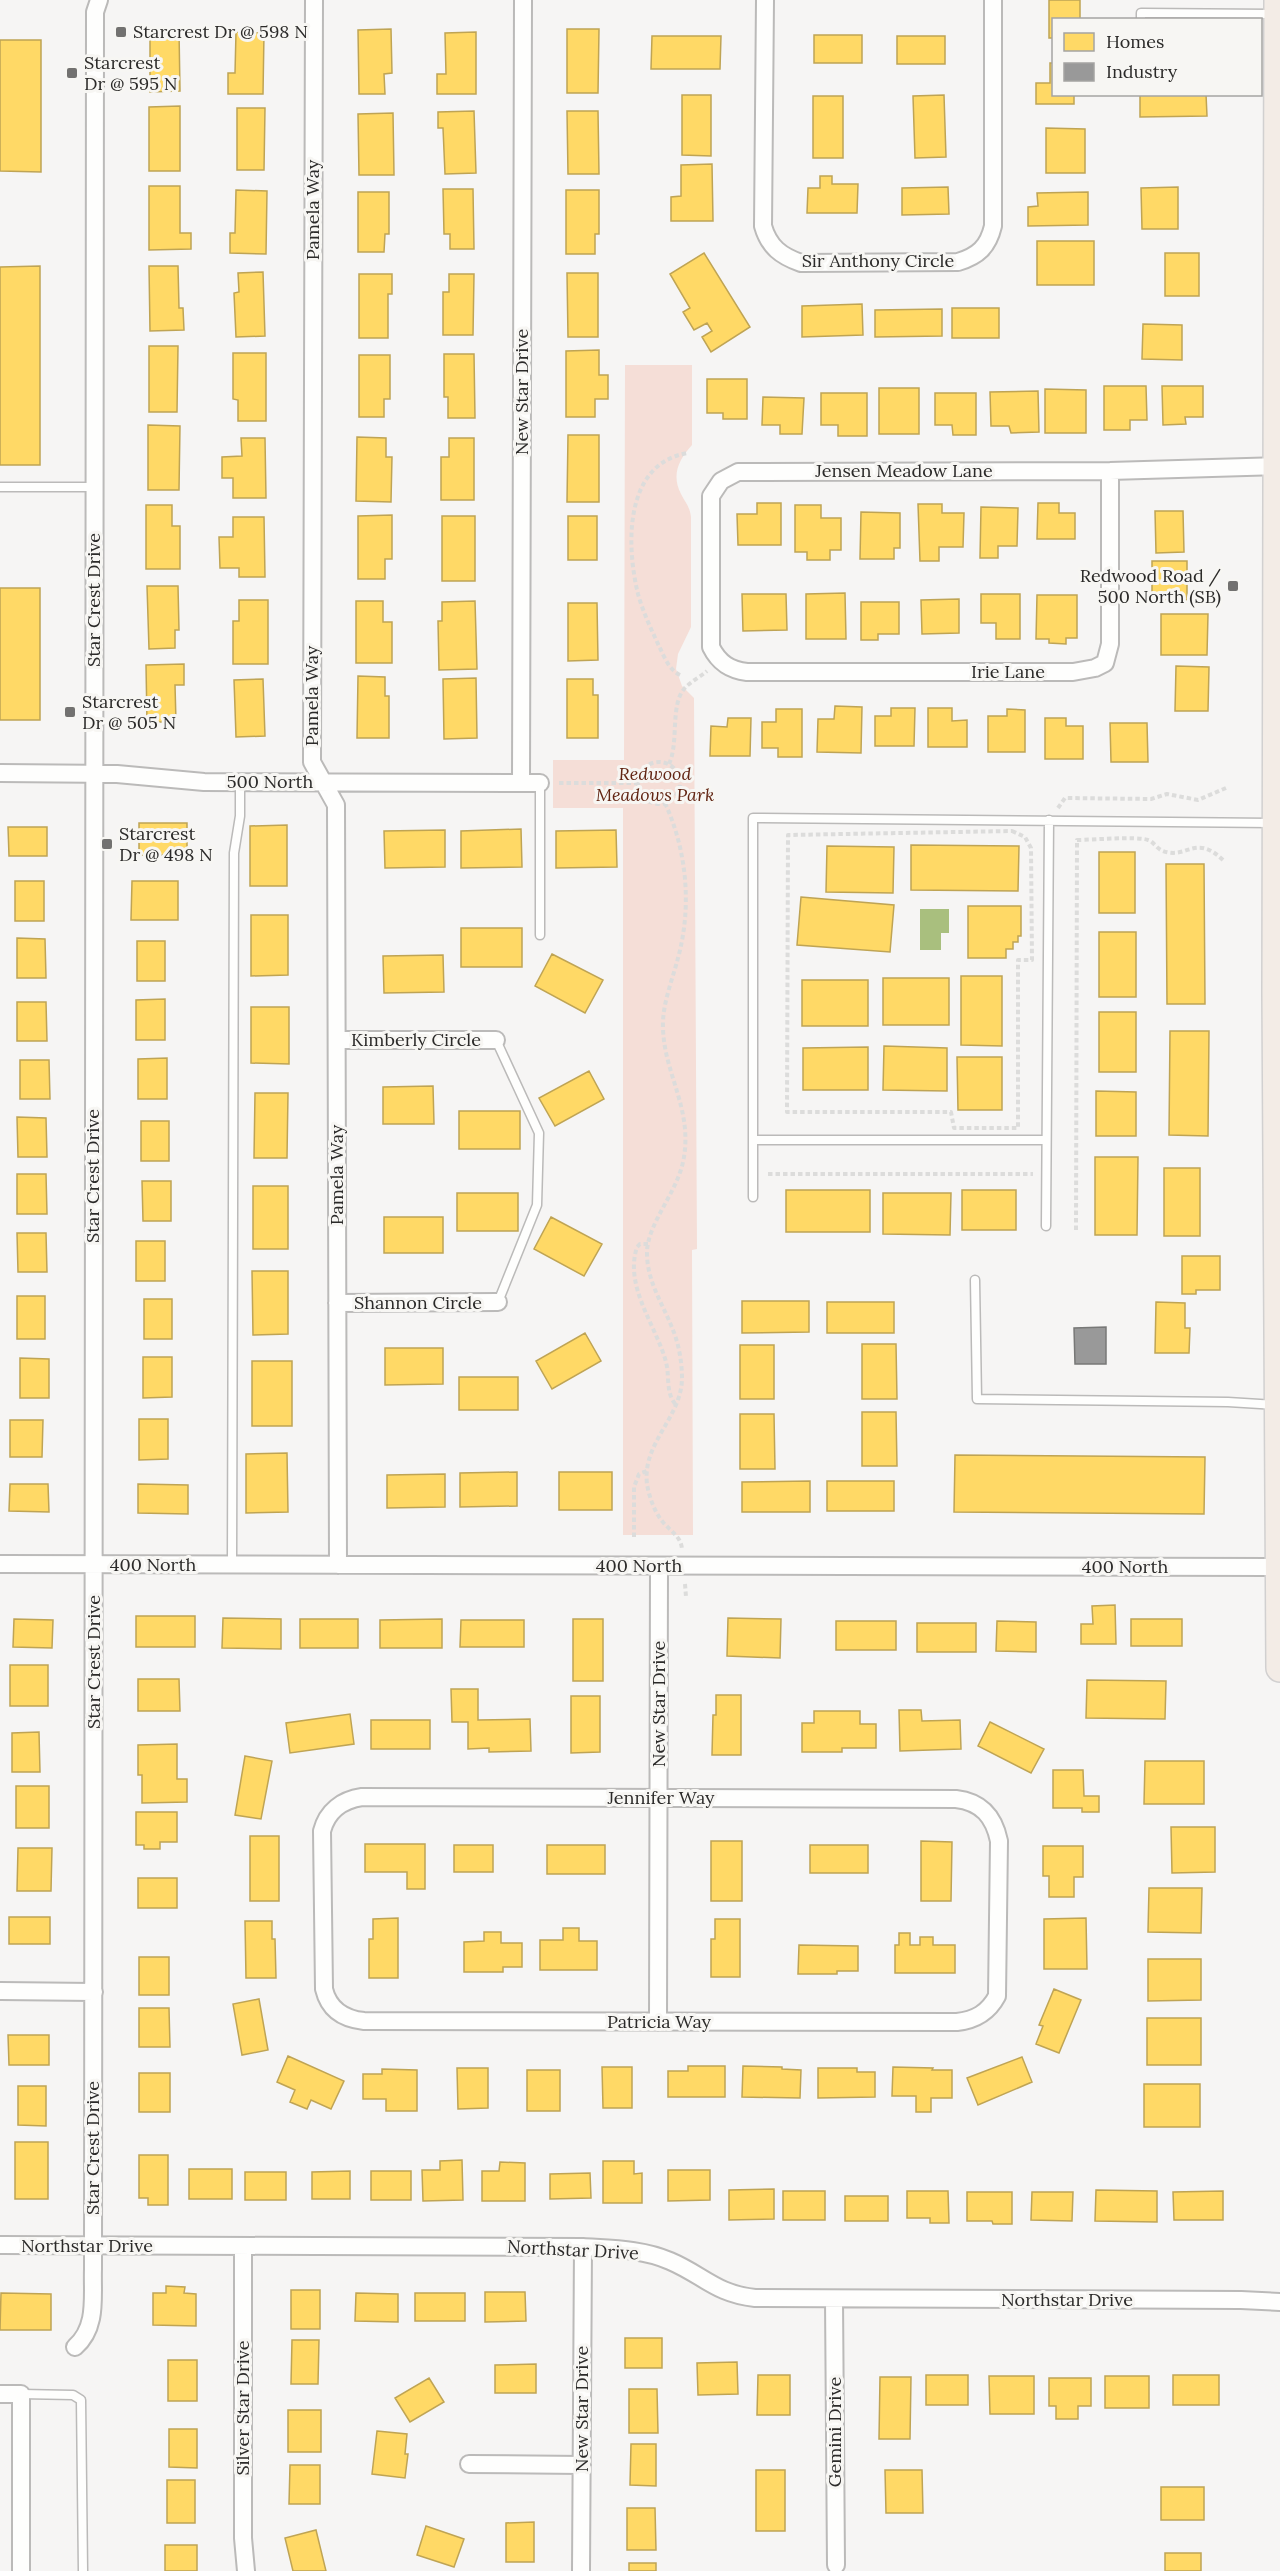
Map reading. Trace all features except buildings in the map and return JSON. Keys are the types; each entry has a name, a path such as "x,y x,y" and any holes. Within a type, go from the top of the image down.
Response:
{"main road":[{"path":"1279,9 1276,1405 1280,1668"}],"street":[{"name":"Star Crest Drive","path":"75,2347 83,2339 92,2319 93,2246 95,12 99,0"},
{"name":"Pamela Way","path":"314,0 312,762 336,806 338,1565"},
{"name":"New Star Drive","path":"521,783 523,0"},
{"name":"Sir Anthony Circle","path":"765,0 763,226 767,239 776,250 787,258 801,263 958,262 971,258 990,240 993,226 993,0"},
{"name":"Jensen Meadow Lane","path":"720,661 711,647 710,636 710,505 715,487 728,476 750,471 1110,471 1278,466"},
{"name":"Irie Lane","path":"720,661 737,671 747,672 1073,672 1095,668 1105,663 1110,644 1110,471"},
{"name":"500 North","path":"0,773 93,773 204,782 547,783"},
{"name":"Kimberly Circle","path":"337,1040 496,1040"},
{"name":"Shannon Circle","path":"337,1304 498,1302"},
{"name":"400 North","path":"0,1564 1278,1567"},
{"name":"New Star Drive","path":"658,2022 659,1566"},
{"name":"Jennifer Way","path":"333,2008 326,1996 323,1982 322,1837 326,1820 337,1806 352,1798 956,1799 978,1805 994,1823 999,1841 998,1988 997,1996 987,2011"},
{"path":"0,1991 94,1992"},
{"name":"Patricia Way","path":"333,2008 347,2018 364,2021 957,2022 973,2019 987,2011"},
{"name":"Northstar Drive","path":"0,2245 583,2247 630,2250 650,2254 680,2266 719,2290 736,2295 834,2300 1241,2300 1280,2302"},
{"name":"Silver Star Drive","path":"243,2246 243,2538 246,2571"},
{"name":"New Star Drive","path":"581,2571 583,2247"},
{"name":"Gemini Drive","path":"834,2300 836,2565"},
{"path":"0,2394 21,2394 21,2571"},
{"path":"469,2464 582,2465"}],"lane":[{"path":"1141,18 1142,14 1279,9"},
{"path":"0,487 94,488"},
{"path":"232,1565 234,853 240,816 240,782"},
{"path":"540,935 547,783"},
{"path":"753,1197 753,818 1278,823"},
{"path":"1046,1226 1049,820"},
{"path":"496,1040 539,1133 537,1205 498,1302"},
{"path":"753,1140 1046,1140"},
{"path":"975,1280 977,1400 1228,1402 1276,1405"},
{"path":"21,2394 73,2396 81,2400 83,2571"}],"path":[{"path":"680,675 674,672 667,662 647,620 639,595 633,556 633,529 638,494 651,471 668,457 688,453"},
{"path":"669,764 676,742 680,701 684,690 689,685"},
{"path":"655,762 669,764 678,775 679,788 672,800 659,804 646,800 641,796 637,783 642,770 655,762"},
{"path":"547,783 637,783"},
{"path":"1049,820 1065,798 1150,799 1167,794 1198,800 1226,788"},
{"path":"665,803 681,847 686,877 682,940 663,1027 664,1041 686,1132 681,1171 648,1244 647,1253 651,1280 672,1328 681,1360 681,1387 677,1406 650,1452 646,1471 653,1506 682,1543"},
{"path":"1012,831 1025,837 1031,848 1032,960 1018,960 1018,1128 954,1128 951,1112 787,1112 788,835 1012,831"},
{"path":"1076,1230 1077,840 1148,840 1162,851 1178,852 1195,846 1213,850 1223,860"},
{"path":"767,1174 1046,1174"},
{"path":"648,1244 640,1244 637,1247 634,1277 666,1361 669,1394 677,1406"},
{"path":"634,1537 634,1487 639,1474 646,1471"}],"green space":[{"name":"Redwood Meadows Park","path":"625,365 692,365 692,445 683,456 677,474 678,487 691,517 691,627 678,654 676,669 682,686 694,698 697,1249 692,1250 693,1535 623,1535 623,808 553,808 553,760 624,760"}],"shaded area":[{"path":"920,909 949,909 949,933 941,933 941,950 920,950"}],"place":[{"name":"Starcrest Dr @ 598 N","path":"121,32"},
{"name":"Starcrest Dr @ 595 N","path":"72,73"},
{"name":"Redwood Road / 500 North (SB)","path":"1233,586"},
{"name":"Starcrest Dr @ 505 N","path":"70,712"},
{"name":"Starcrest Dr @ 498 N","path":"107,844"}]}
